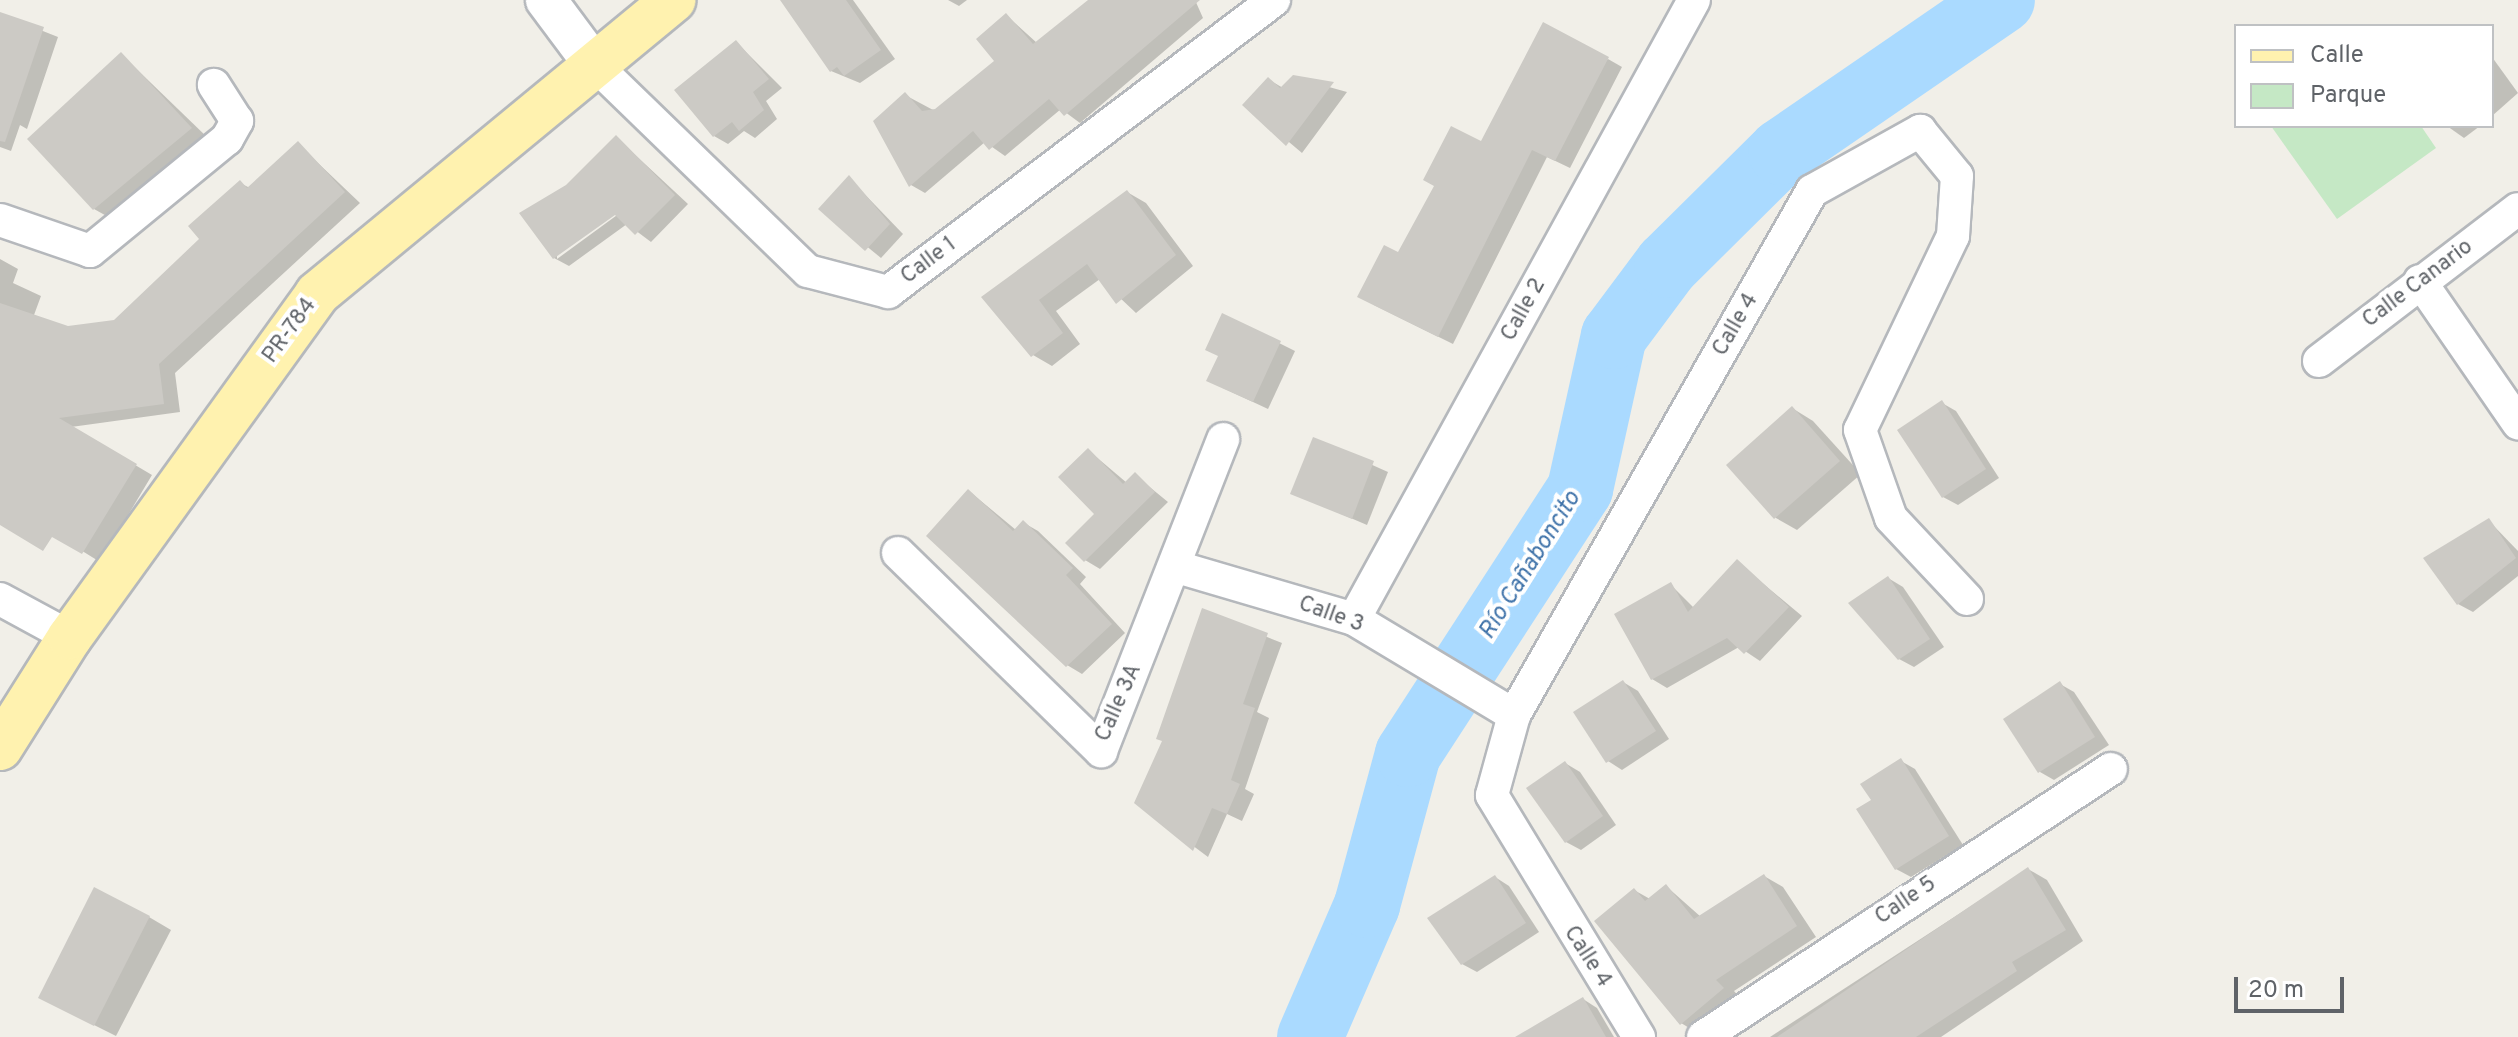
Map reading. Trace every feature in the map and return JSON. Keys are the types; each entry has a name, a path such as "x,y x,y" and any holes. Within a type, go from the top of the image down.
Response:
{"main road":[{"name":"PR-784","path":"0,748 70,637 317,294 593,63 674,0"}],"street":[{"path":"546,0 593,63"},
{"name":"Calle 1","path":"593,63 808,271 888,292 1274,0"},
{"name":"Calle 2","path":"1354,619 1694,0"},
{"path":"0,220 90,251 227,139 237,121 214,85"},
{"name":"Calle 4","path":"1639,1037 1540,885 1492,795 1514,715 1812,191 1920,131 1957,176 1953,236 1860,430 1891,518 1967,599"},
{"name":"Calle Canario","path":"2319,361 2518,209"},
{"path":"2420,281 2518,423"},
{"name":"Calle 3A","path":"898,553 1101,751 1177,567 1223,439"},
{"name":"Calle 3","path":"1177,567 1354,619 1514,715"},
{"path":"0,599 70,637"},
{"name":"Calle 5","path":"1703,1037 2111,769"}],"green space":[{"path":"2272,128 2422,128 2436,148 2337,219"}],"building":[{"path":"780,0 846,0 881,50 844,76 837,67 830,72"},
{"path":"1088,0 1200,0 1064,116 1049,99 989,150 973,131 909,187 873,121 905,92 922,111 935,109 994,61 976,39 1006,13 1033,44"},
{"path":"0,12 44,27 5,142 0,141"},
{"path":"1543,22 1609,57 1555,161 1532,150 1438,337 1357,297 1384,245 1398,252 1434,186 1423,180 1451,126 1481,141"},
{"path":"736,40 769,79 753,92 764,110 739,131 732,122 713,137 674,90"},
{"path":"121,52 192,128 93,210 27,139"},
{"path":"1293,75 1334,82 1286,146 1242,105 1268,77 1280,88"},
{"path":"616,135 675,195 635,235 615,215 553,259 519,213 566,185"},
{"path":"298,141 345,192 159,364 164,404 59,418 137,464 82,554 52,537 43,551 0,525 0,303 68,326 114,320 199,239 188,226 240,180 247,188"},
{"path":"849,175 890,224 865,251 818,209"},
{"path":"1127,190 1176,255 1116,304 1087,264 1039,300 1063,333 1031,357 981,297"},
{"path":"1222,313 1281,341 1253,402 1206,381 1218,356 1205,350"},
{"path":"1942,400 1986,469 1942,498 1897,430"},
{"path":"1792,406 1840,461 1774,519 1726,465"},
{"path":"1313,437 1374,461 1352,519 1290,494"},
{"path":"1088,448 1123,484 1135,472 1155,492 1084,562 1065,543 1094,514 1058,477"},
{"path":"968,489 1013,531 1023,520 1073,568 1066,575 1112,624 1066,667 926,536"},
{"path":"2489,518 2516,558 2457,605 2423,558"},
{"path":"1737,559 1789,607 1744,654 1727,638 1651,680 1614,614 1671,582 1688,612"},
{"path":"1888,576 1930,639 1898,660 1848,603"},
{"path":"1202,608 1268,633 1243,704 1255,708 1231,780 1240,784 1227,814 1212,808 1193,851 1134,803 1162,741 1156,739"},
{"path":"1623,680 1656,731 1606,763 1573,712"},
{"path":"2060,681 2095,737 2038,773 2003,719"},
{"path":"1901,758 1949,836 1895,870 1856,809 1871,800 1860,784"},
{"path":"1565,761 1603,816 1565,843 1526,788"},
{"path":"2028,867 2066,930 2012,962 2017,971 1916,1037 1777,1037"},
{"path":"1764,874 1797,926 1716,980 1724,988 1680,1025 1594,921 1634,888 1645,901 1666,884 1694,919"},
{"path":"1495,875 1526,923 1461,965 1427,918"},
{"path":"94,887 150,916 94,1026 38,998"},
{"path":"1583,997 1606,1037 1515,1037"}],"waterway":[{"name":"Río Cañaboncito","path":"1310,1037 1367,905 1408,754 1580,489 1614,336 1667,265 1781,152 2002,0"}]}
